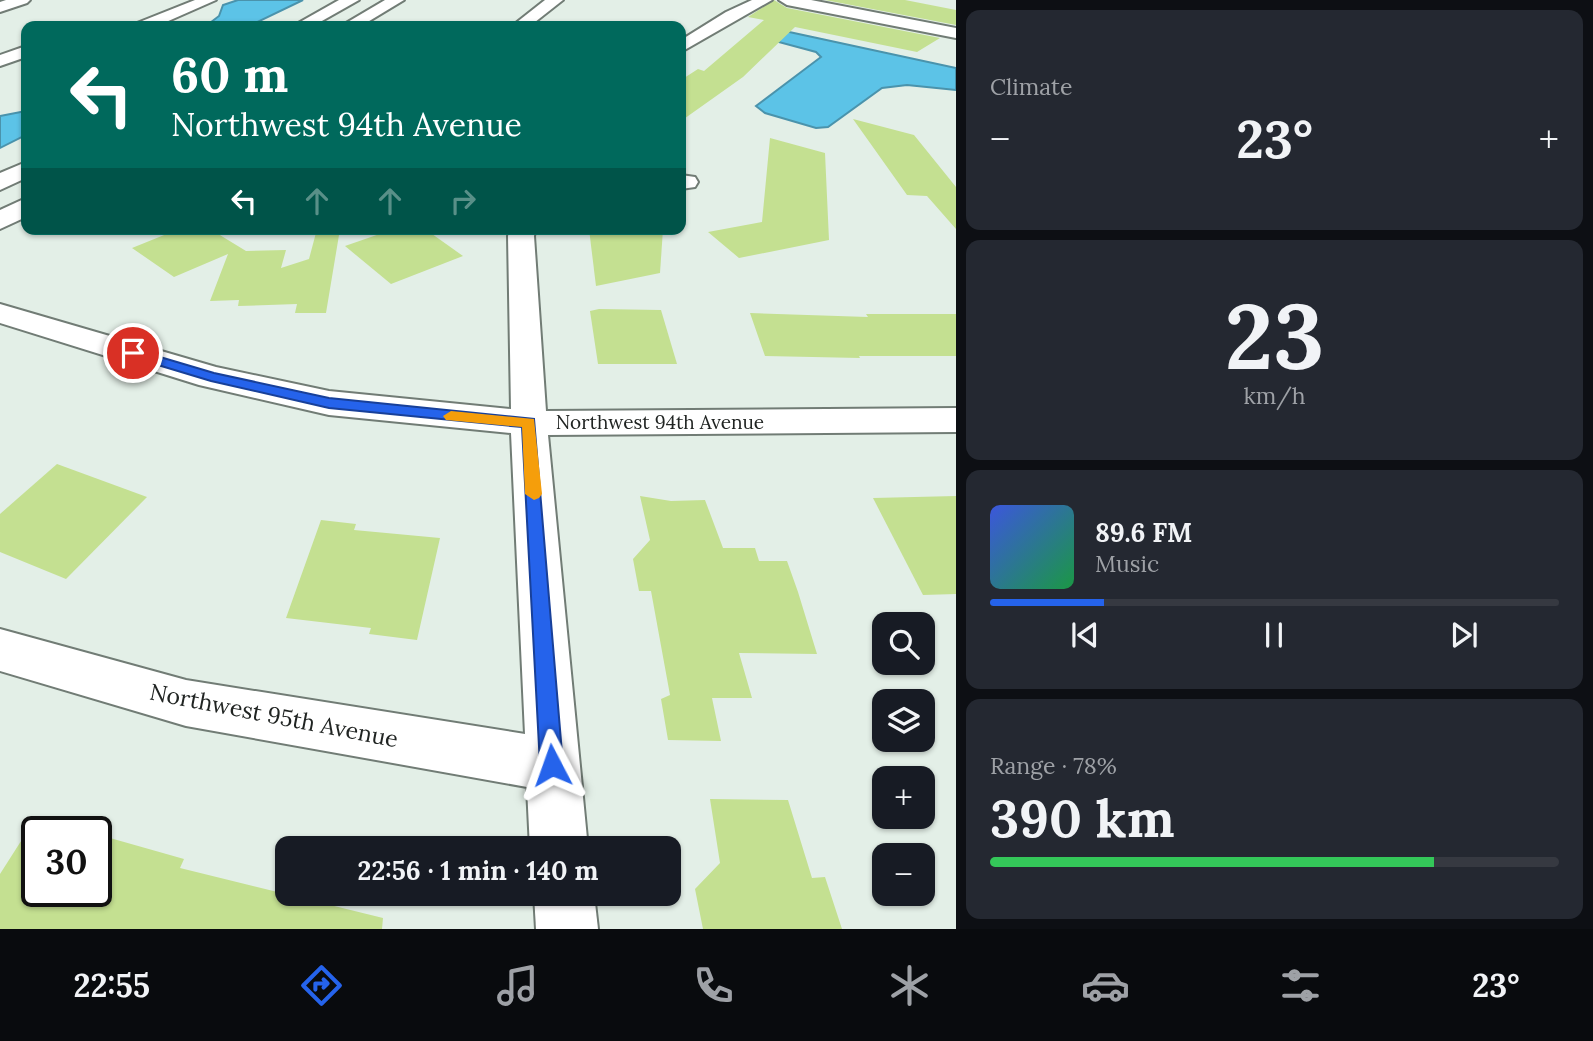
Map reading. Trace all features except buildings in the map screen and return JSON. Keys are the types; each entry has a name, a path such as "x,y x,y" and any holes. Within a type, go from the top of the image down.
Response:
{"main road":[{"path":"0,7 22,0"},
{"path":"156,21 208,0"},
{"path":"311,21 351,0"},
{"path":"358,21 396,0"},
{"path":"527,21 555,0"},
{"path":"686,44 732,15 764,0"},
{"path":"787,0 956,33"},
{"path":"0,41 21,45"},
{"path":"0,61 21,53"},
{"path":"0,183 21,172"},
{"path":"0,221 21,209"},
{"path":"521,235 529,423 558,836"},
{"name":"Northwest 94th Avenue","path":"0,313 211,377 329,403 529,423 956,420"},
{"name":"Northwest 95th Avenue","path":"0,650 186,703 552,765"},
{"path":"565,906 567,929"}],"water":[{"path":"238,0 303,0 259,21 212,21 219,16 223,5"},
{"path":"780,30 956,68 956,90 907,85 882,88 828,127 816,128 765,113 756,106 821,57 816,52 760,37"},
{"path":"21,112 21,138 0,148 0,116"}],"slow traffic":[{"path":"451,416 529,423 534,494"}],"route":[{"path":"133,353 211,377 329,403 529,423 552,765"}]}
